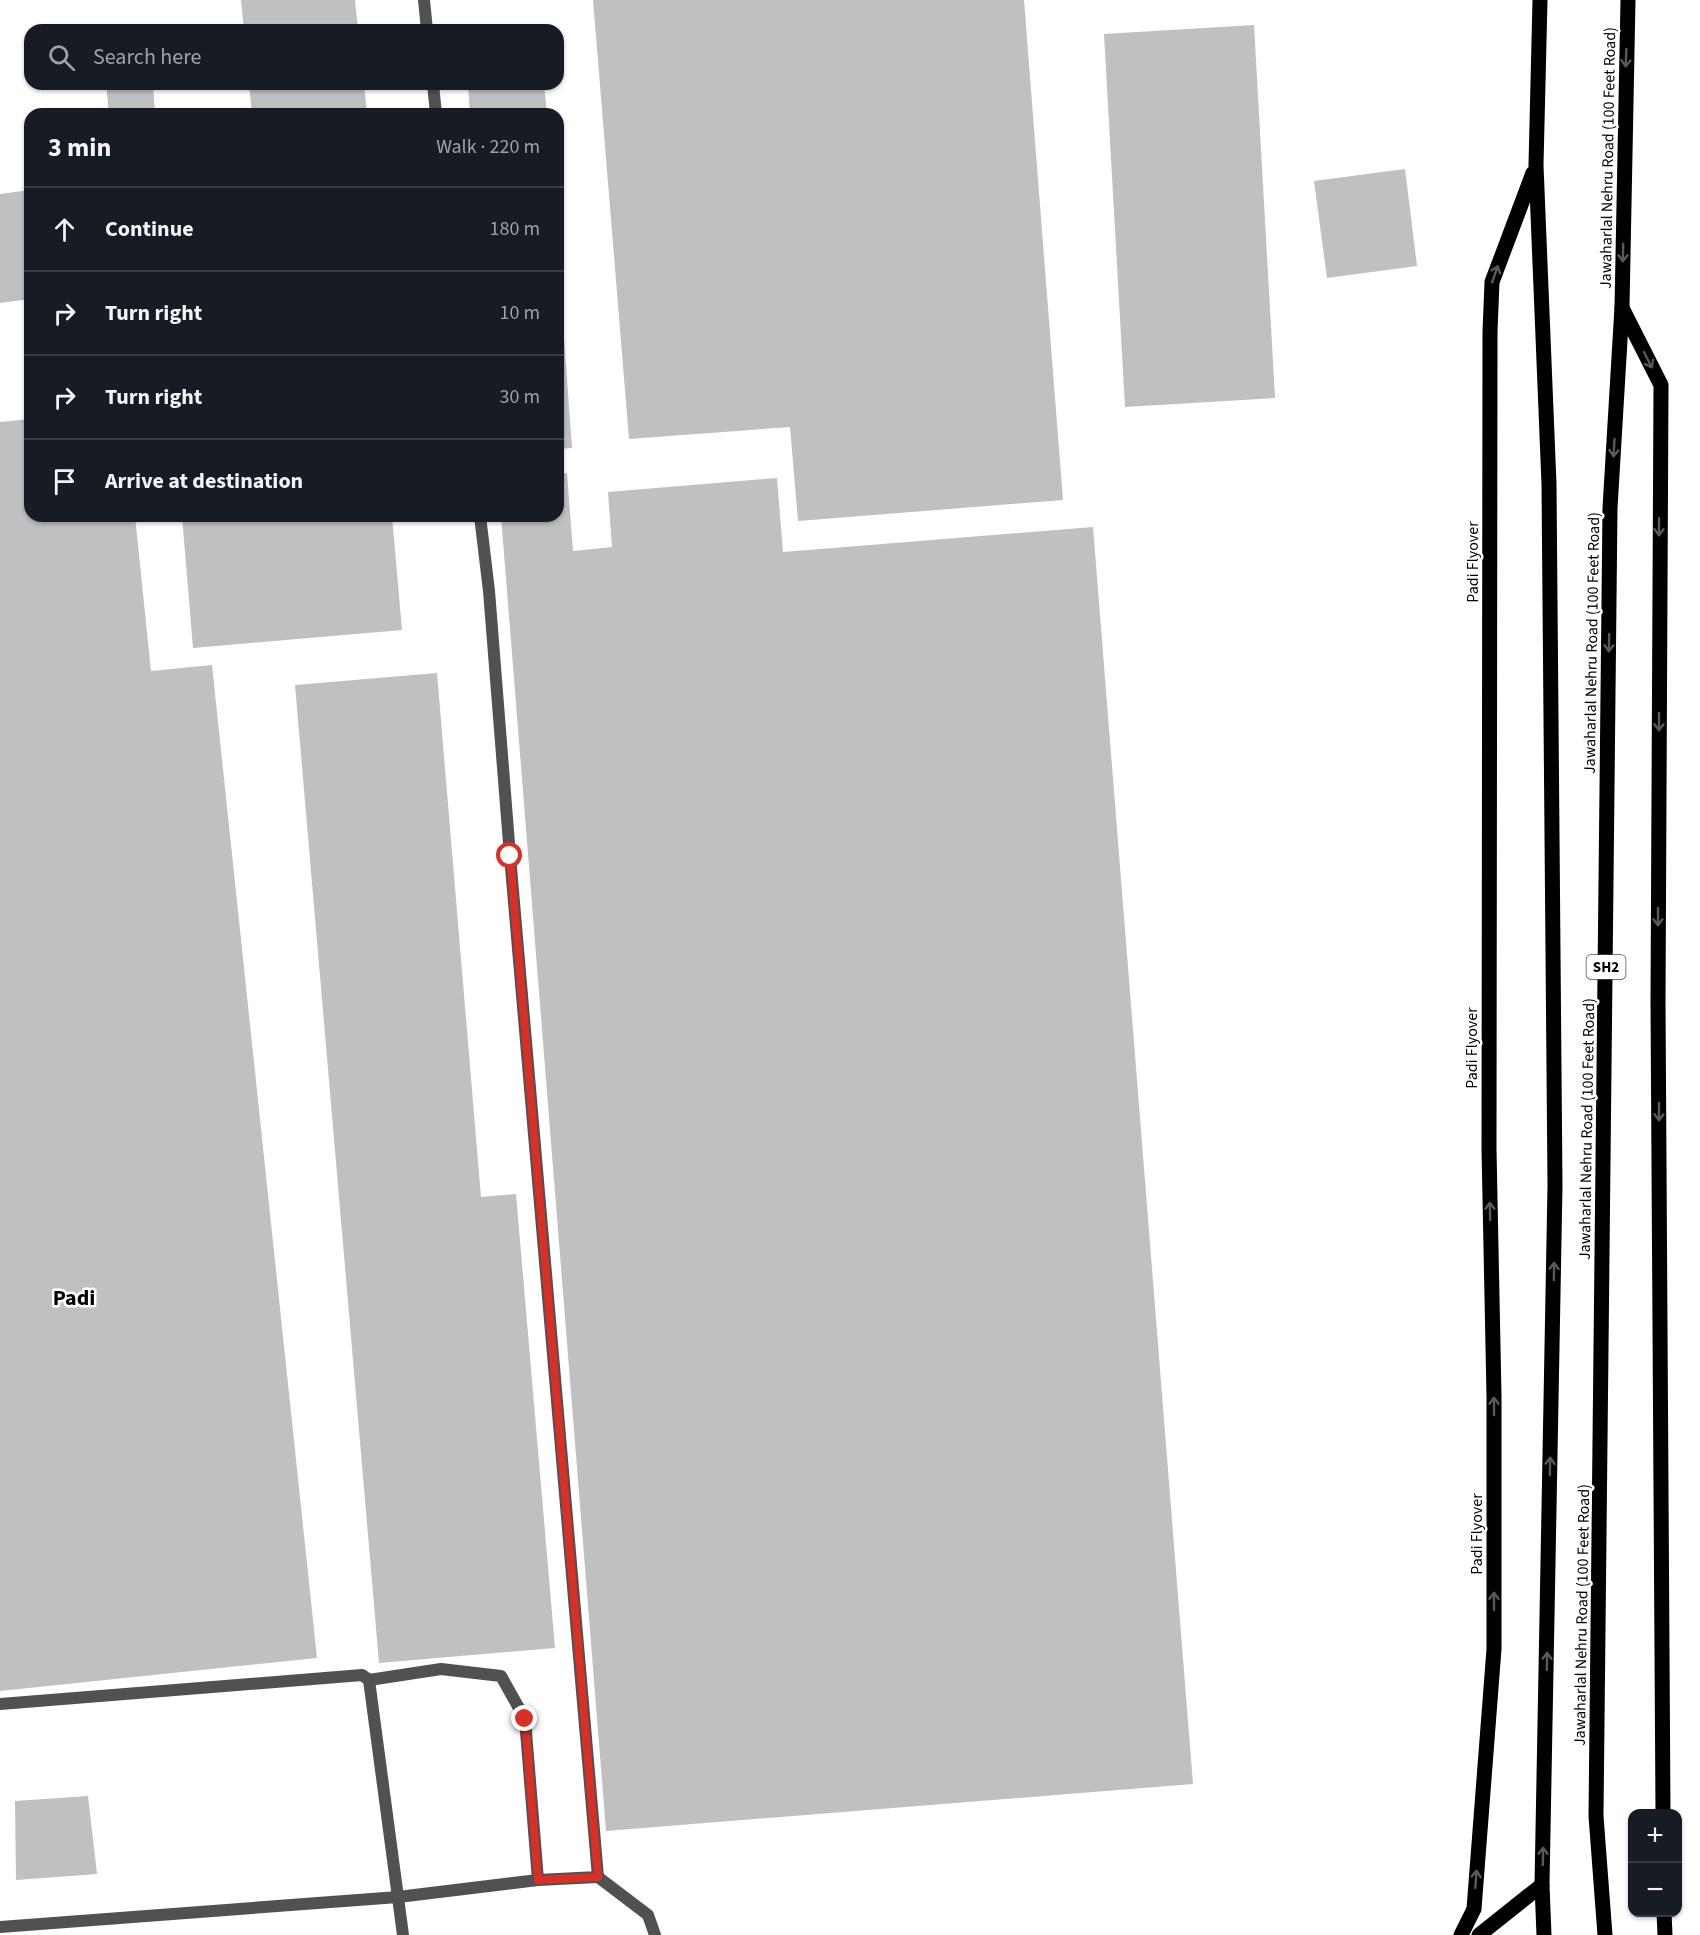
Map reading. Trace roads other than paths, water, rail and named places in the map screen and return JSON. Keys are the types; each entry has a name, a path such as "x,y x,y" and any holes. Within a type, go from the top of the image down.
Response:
{"main road":[{"name":"Jawaharlal Nehru Road (100 Feet Road)","path":"1540,0 1536,165 1549,484 1556,1186 1542,1885 1544,1935"},
{"name":"Jawaharlal Nehru Road (100 Feet Road)","path":"1605,1935 1596,1816 1610,508 1622,307 1628,0"},
{"name":"Padi Flyover","path":"1461,1935 1474,1909 1494,1649 1494,1395 1489,1149 1490,332 1492,282 1536,165"},
{"path":"1622,307 1661,385 1658,1002 1664,1809"},
{"path":"1479,1935 1542,1885"},
{"path":"1664,1917 1665,1935"}],"lane":[{"path":"424,0 426,24"},
{"path":"434,90 435,108"},
{"path":"481,522 489,591 598,1877"},
{"path":"0,1704 362,1675 369,1680 441,1668 501,1676 525,1719 538,1880"},
{"path":"369,1680 403,1935"},
{"path":"0,1927 398,1897 538,1880 598,1877 648,1915 655,1935"}],"district":[{"name":"Padi","path":"74,1297"}]}
